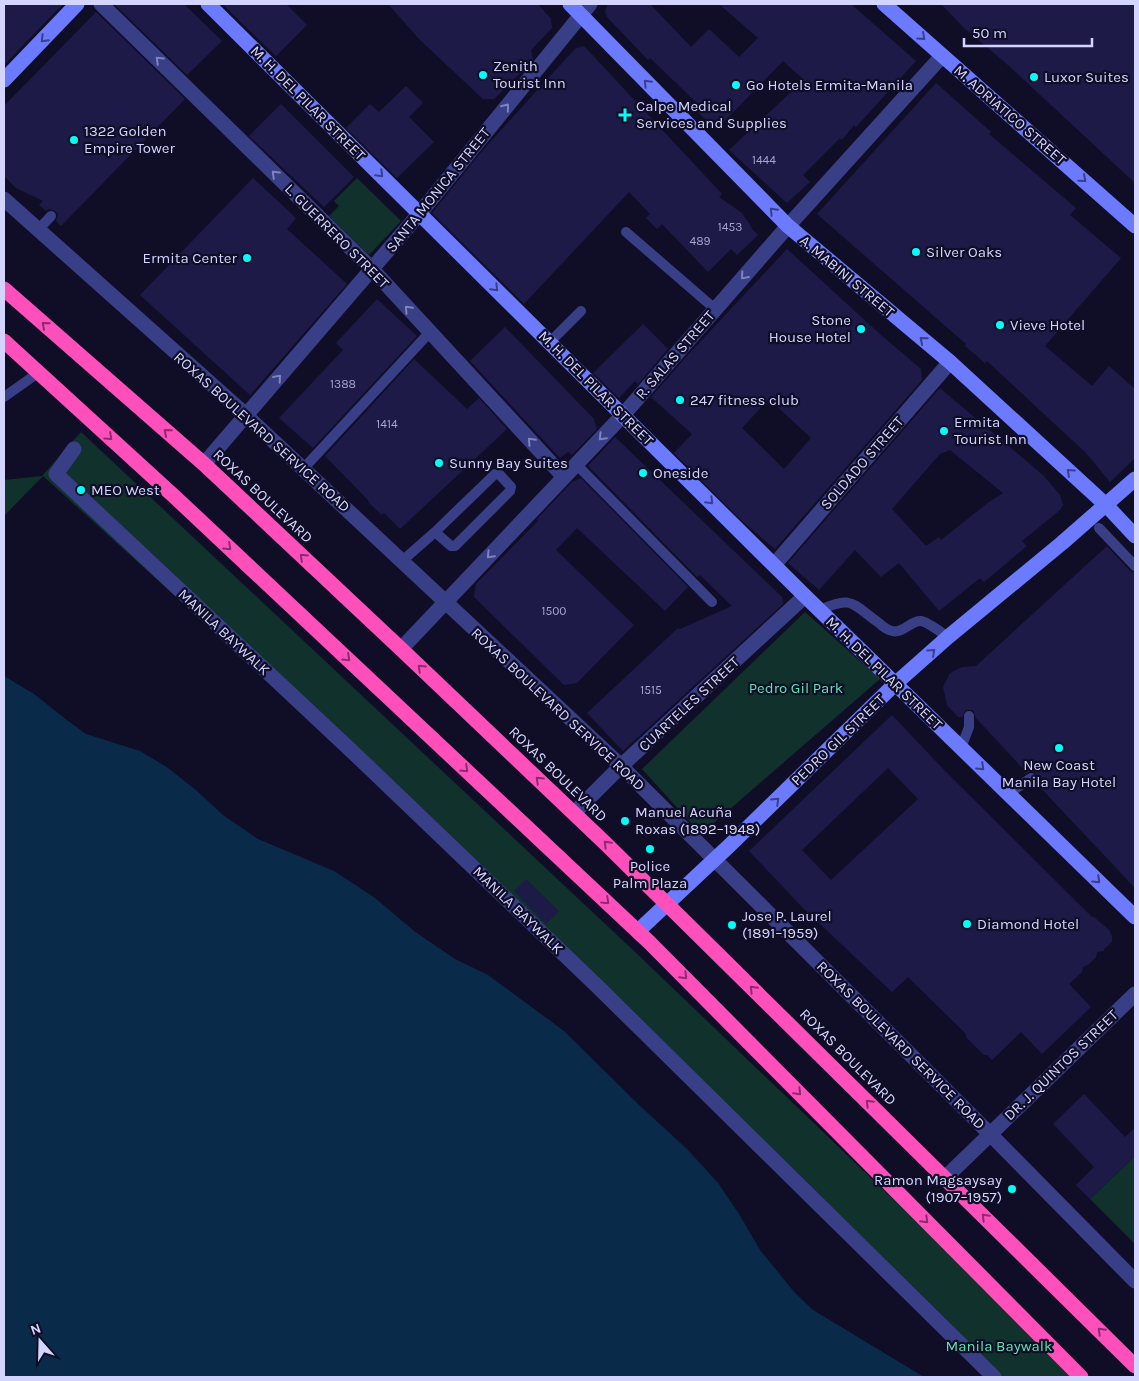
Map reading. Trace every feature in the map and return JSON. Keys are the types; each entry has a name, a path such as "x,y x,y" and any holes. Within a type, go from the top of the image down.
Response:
{"highway":[{"name":"ROXAS BOULEVARD","path":"4,289 204,464 574,813 1135,1366"},
{"path":"4,341 198,518 638,931 1081,1377"}],"main road":[{"path":"4,80 78,4"},
{"name":"M. H. DEL PILAR STREET","path":"208,4 805,596 1135,917"},
{"name":"M. ADRIATICO STREET","path":"884,4 1135,226"},
{"name":"A. MABINI STREET","path":"580,7 788,226 950,362 1106,505 1135,536"},
{"name":"PEDRO GIL STREET","path":"638,931 895,684 1135,479"}],"street":[{"name":"L. GUERRERO STREET","path":"101,4 372,269 564,477"},
{"name":"SANTA MONICA STREET","path":"204,464 420,213 580,7"},
{"name":"R. SALAS STREET","path":"401,649 623,415 788,226 942,56"},
{"name":"ROXAS BOULEVARD SERVICE ROAD","path":"4,199 246,415 621,766 1135,1281"},
{"name":"SOLDADO STREET","path":"774,565 950,362"},
{"name":"MANILA BAYWALK","path":"74,449 56,474 358,757 589,978 994,1377"},
{"name":"CUARTELES STREET","path":"574,813 621,766 805,596"},
{"name":"DR. J. QUINTOS STREET","path":"945,1178 989,1133 1135,994"}],"lane":[{"path":"38,230 51,216"},
{"path":"626,232 715,309"},
{"path":"550,342 581,311"},
{"path":"303,469 430,332"},
{"path":"4,396 38,373"},
{"path":"576,464 712,602"},
{"path":"402,561 495,474 500,475 511,487 510,492 455,546 451,546 435,532"},
{"path":"1099,528 1135,566"},
{"path":"820,610 842,602 853,603 880,625 892,632 901,631 918,621 924,622 948,638"},
{"path":"961,748 969,727 969,716"},
{"path":"1008,794 1031,778"}],"green space":[{"path":"357,178 401,221 369,255 329,216 339,206 334,201"},
{"name":"Manila Baywalk","path":"81,432 633,950 1079,1377 986,1377 495,894 272,684 43,476 4,516 4,480 42,476"},
{"name":"Pedro Gil Park","path":"805,612 880,679 701,834 642,769"},
{"path":"1135,1156 1135,1244 1090,1199"}],"water":[{"path":"4,676 34,694 86,734 140,751 168,768 223,815 258,839 334,871 375,898 414,931 455,959 488,975 564,1031 687,1149 718,1183 760,1250 795,1293 813,1310 924,1377 4,1377"}],"building":[{"path":"4,4 63,4 4,65"},
{"path":"114,4 184,4 222,41 187,75"},
{"path":"222,4 286,4 307,25 276,56"},
{"path":"388,4 538,4 551,19 552,28 531,50 533,59 527,66 494,99 483,99 419,39"},
{"path":"608,4 650,4 691,47 709,29 739,57 758,38 719,4 851,4 916,61 856,127 854,125 842,140 840,138 803,175 810,182 787,203 729,150 804,80 783,61 716,130 692,106 696,102 650,58 648,60 607,17 605,11"},
{"path":"941,4 1135,4 1135,183 1008,65 964,28"},
{"name":"1322 Golden Empire Tower","path":"96,12 185,99 61,226 56,221 58,214 55,211 49,209 46,211 39,205 43,201 16,188 5,177 4,106"},
{"path":"584,46 722,194 719,197 742,213 758,235 737,255 731,249 708,272 662,224 657,229 646,218 650,214 629,192 524,304 432,213 483,150 550,76 576,48"},
{"path":"936,83 991,132 989,134 1076,208 1070,215 1121,258 1045,346 1092,386 1109,366 1135,389 1135,458 1110,482 1086,453 987,361 985,363 965,346 966,344 817,214"},
{"path":"406,86 423,103 409,117 434,142 397,178 346,128 370,104 379,112"},
{"path":"281,104 354,177 324,207 249,136"},
{"name":"Ermita Center","path":"253,178 296,218 287,229 347,284 250,395 140,295"},
{"path":"787,249 921,369 922,380 775,549 742,521 674,453 692,434 651,397","holes":["769,399 811,438 784,469 742,428"]},
{"path":"377,299 417,336 313,448 279,418 343,350 336,343"},
{"path":"643,324 668,349 638,384 635,381 619,398 593,373"},
{"path":"505,327 594,419 597,429 572,455 568,452 560,458 470,361"},
{"path":"414,359 467,409 479,398 507,429 400,529 384,513 382,515 369,503 325,456"},
{"path":"939,389 1044,476 1060,495 1063,505 1060,510 1022,541 1027,546 984,582 980,578 939,611 899,563 881,577 855,550 819,590 788,563","holes":["950,450 1003,493 941,540 939,537 926,546 892,509 940,454"]},
{"path":"615,437 782,597 783,604 623,751 587,713 678,628 680,629 732,606 700,575 697,577 588,466"},
{"path":"581,478 688,587 665,611 577,528 556,550 634,625 577,683 564,685 474,597 476,584 538,521 537,519 572,482"},
{"name":"New Coast Manila Bay Hotel","path":"1107,546 1130,571 1135,573 1135,888 1036,783 1038,778 1036,774 1031,771 1027,773 976,718 973,710 966,710 962,717 958,717 947,705 943,687 950,673 962,667 976,666"},
{"name":"Diamond Hotel","path":"892,715 946,772 1092,917 1109,930 1112,942 1104,951 1097,952 1096,957 1083,967 1082,972 1069,984 1091,1007 1042,1054 1021,1032 992,1060 987,1055 984,1055 966,1037 966,1034 908,977 892,992 802,907 749,851","holes":["888,768 918,799 831,880 802,850"]},
{"path":"526,879 559,911 546,924 514,891"},
{"path":"1084,1094 1125,1137 1135,1128 1135,1156 1090,1199 1076,1185 1094,1167 1053,1124"}],"place":[{"name":"Zenith Tourist Inn","path":"483,75"},
{"name":"Luxor Suites","path":"1034,77"},
{"name":"Go Hotels Ermita-Manila","path":"736,85"},
{"name":"Calpe Medical Services and Supplies","path":"625,115"},
{"name":"1322 Golden Empire Tower","path":"74,140"},
{"name":"Silver Oaks","path":"916,252"},
{"name":"Ermita Center","path":"247,258"},
{"name":"Vieve Hotel","path":"1000,325"},
{"name":"Stone House Hotel","path":"861,329"},
{"name":"247 fitness club","path":"680,400"},
{"name":"Ermita Tourist Inn","path":"944,431"},
{"name":"Sunny Bay Suites","path":"439,463"},
{"name":"Oneside","path":"643,473"},
{"name":"MEO West","path":"81,490"},
{"name":"New Coast Manila Bay Hotel","path":"1059,748"},
{"name":"Manuel Acuña Roxas (1892–1948)","path":"625,821"},
{"name":"Police Palm Plaza","path":"650,849"},
{"name":"Diamond Hotel","path":"967,924"},
{"name":"Jose P. Laurel (1891–1959)","path":"732,925"},
{"name":"Ramon Magsaysay (1907–1957)","path":"1012,1189"}]}
